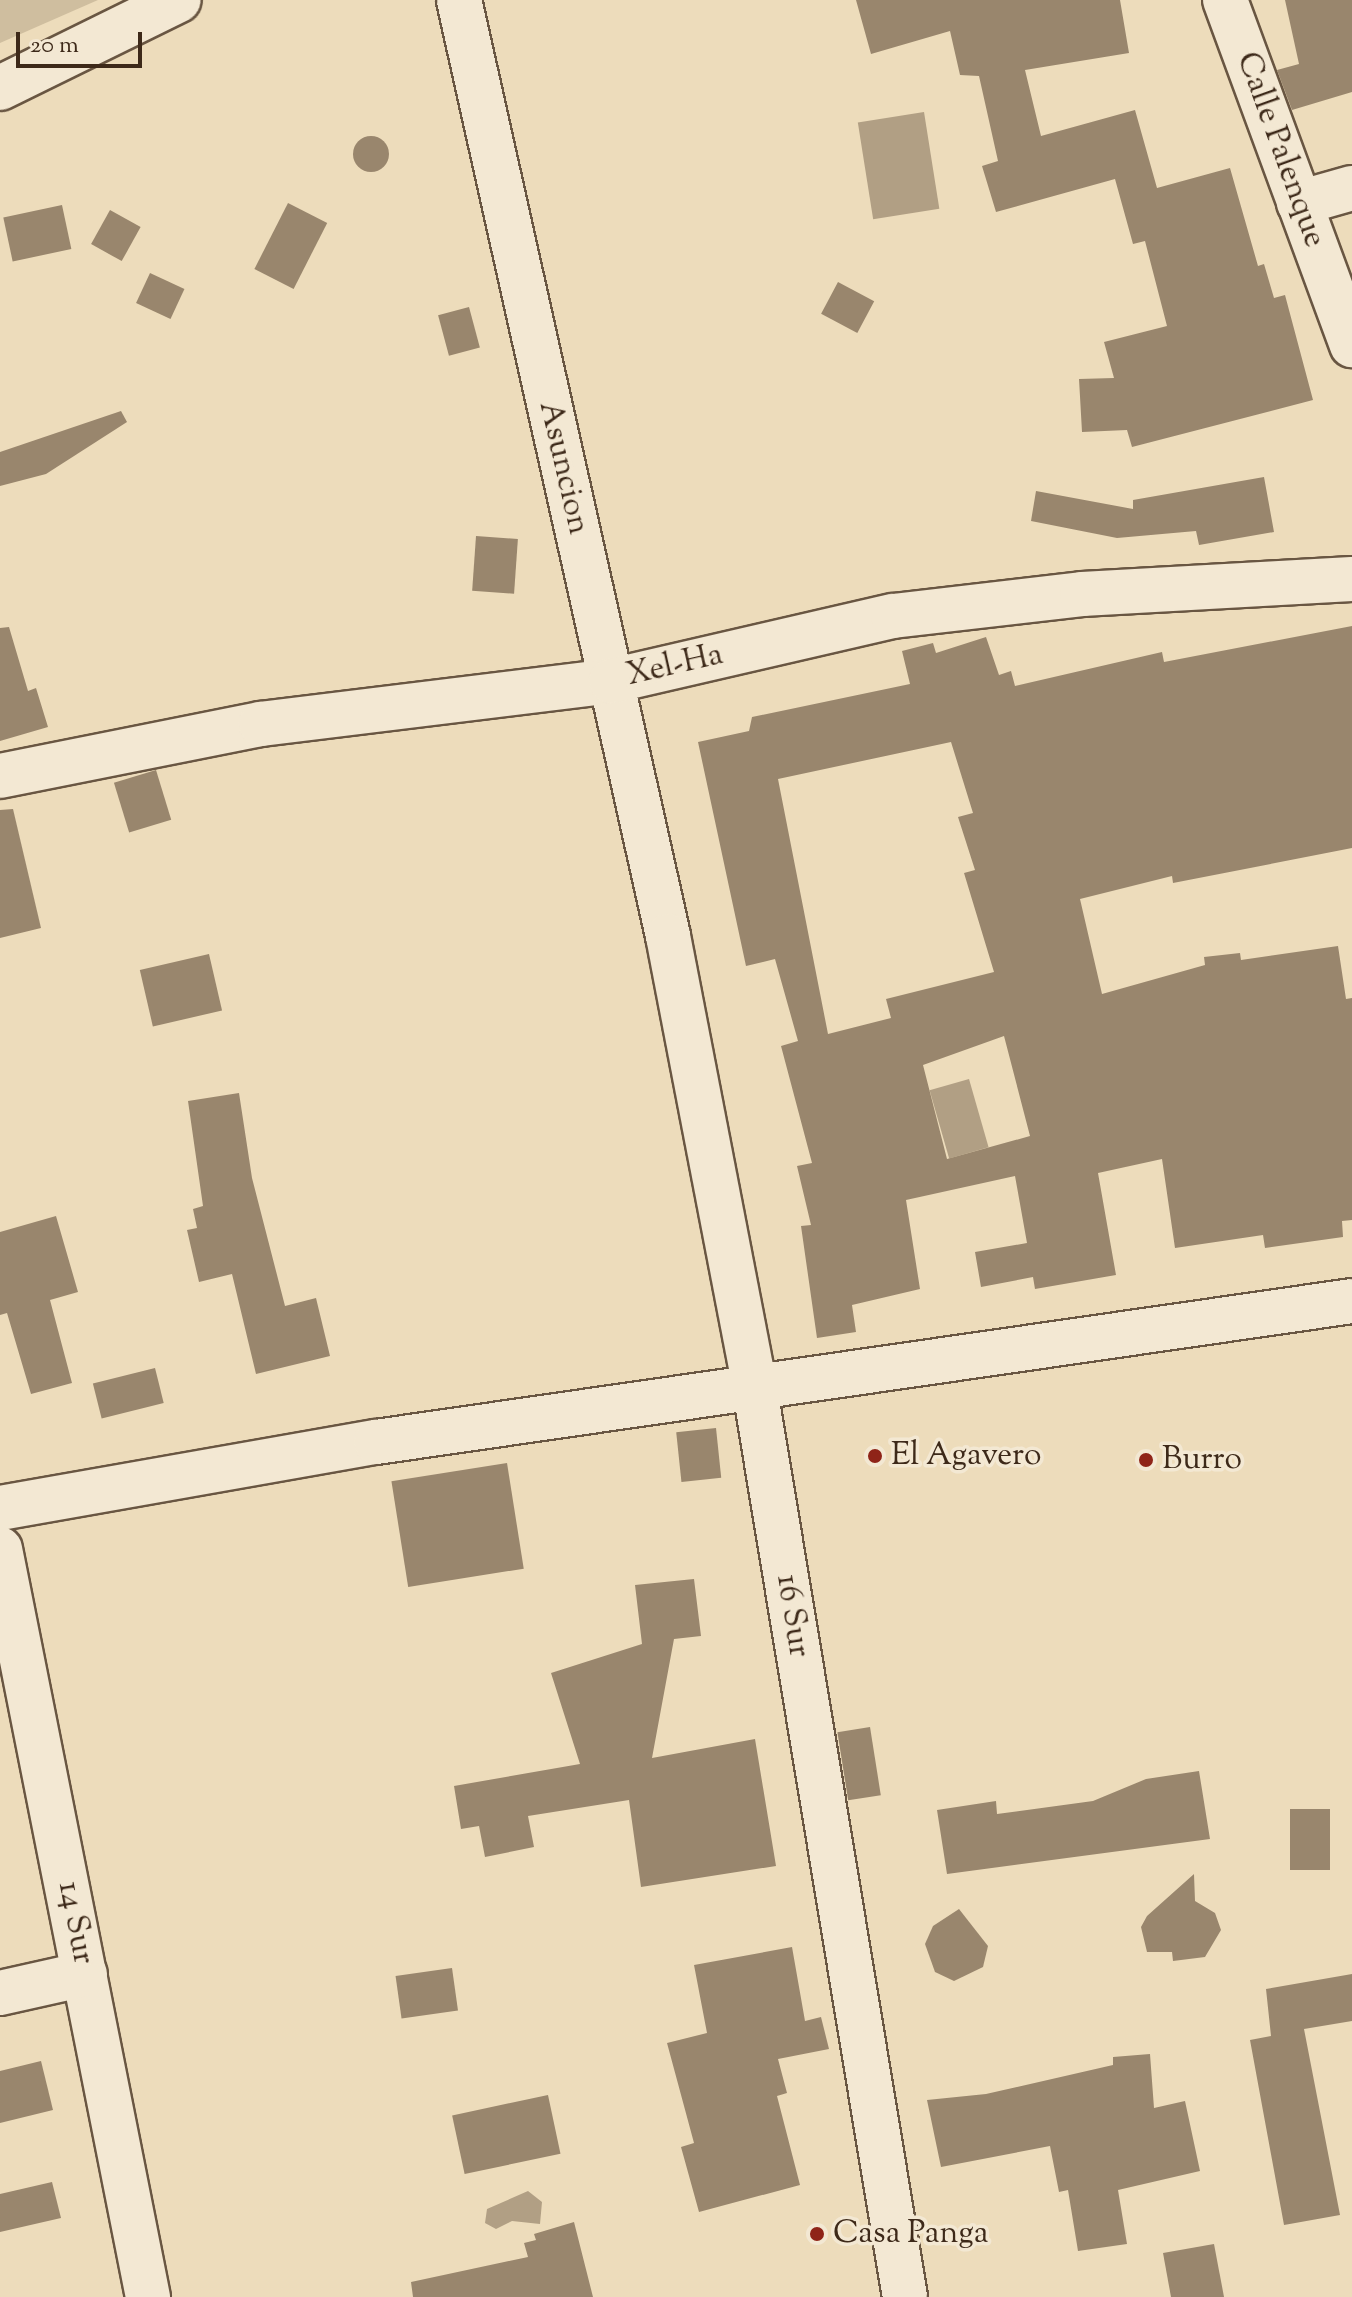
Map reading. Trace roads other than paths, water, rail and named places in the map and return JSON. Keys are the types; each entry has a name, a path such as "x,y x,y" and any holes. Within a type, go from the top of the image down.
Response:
{"street":[{"path":"0,88 179,0"},
{"name":"Asuncion","path":"459,0 668,936"},
{"name":"Calle Palenque","path":"1225,0 1352,345"},
{"path":"1299,203 1352,188"},
{"name":"Xel-Ha","path":"0,776 261,724 611,681 893,616 990,602 1352,579"},
{"name":"16 Sur","path":"668,936 754,1384 905,2297"},
{"path":"0,1508 754,1384 1352,1301"},
{"name":"14 Sur","path":"0,1549 148,2297"},
{"path":"0,1993 85,1974"}],"place":[{"name":"El Agavero","path":"875,1456"},
{"name":"Burro","path":"1146,1460"},
{"name":"Casa Panga","path":"817,2234"}]}
